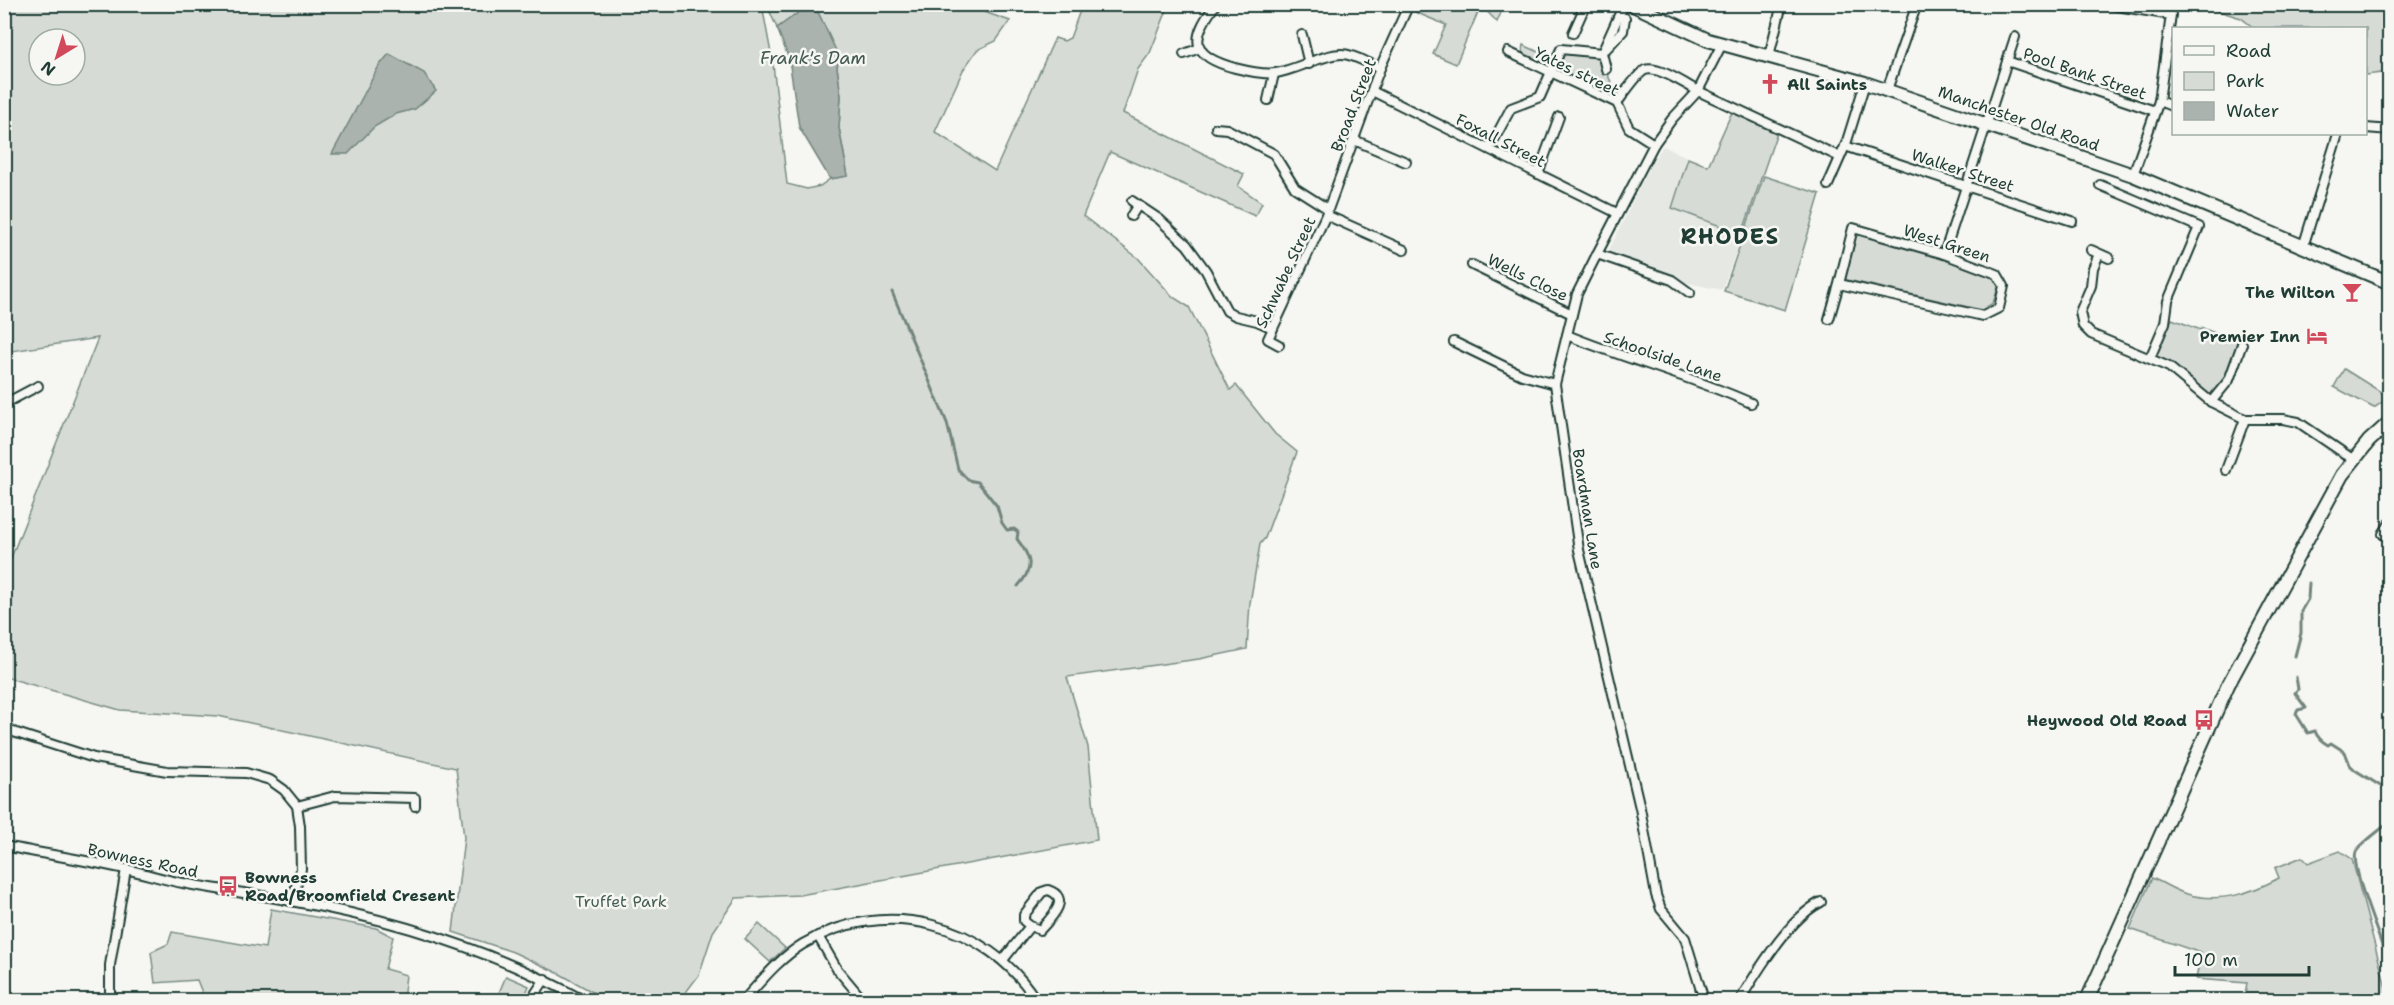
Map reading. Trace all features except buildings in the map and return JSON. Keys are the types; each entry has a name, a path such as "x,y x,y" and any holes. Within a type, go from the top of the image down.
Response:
{"main road":[{"name":"Manchester Old Road","path":"1631,4 1693,34 1722,44 1887,90 2133,175 2390,283"},
{"path":"2087,1000 2228,685 2342,475 2369,441 2390,422"}],"street":[{"path":"1216,4 1202,23 1198,40 1201,53 1209,59 1245,70 1274,74 1342,54 1380,68"},
{"name":"Broad Street","path":"1327,212 1380,68 1409,4"},
{"path":"1572,33 1586,4"},
{"path":"1606,69 1602,53 1624,4"},
{"path":"1769,56 1782,4"},
{"path":"1887,90 1917,4"},
{"path":"2105,4 2171,15 2159,101 2133,175"},
{"path":"1602,53 1623,31 1625,18"},
{"path":"1302,35 1309,64"},
{"path":"1944,254 2015,38"},
{"name":"Boardman Lane","path":"1704,1000 1685,938 1661,909 1656,895 1640,808 1579,550 1555,384 1577,294 1654,144 1672,119 1698,91 1722,44"},
{"path":"1184,54 1200,48"},
{"path":"1489,149 1511,108 1540,96 1561,49 1602,53"},
{"name":"Yates street","path":"1508,52 1617,103 1629,128 1654,144"},
{"name":"Pool Bank Street","path":"2007,61 2155,111"},
{"path":"1617,103 1644,71 1652,69 1678,79 1698,91 1840,157"},
{"path":"1268,100 1274,74"},
{"path":"1828,185 1845,146 1864,83"},
{"name":"Foxall Street","path":"1372,91 1617,213"},
{"path":"2159,101 2172,106"},
{"path":"1538,174 1559,117"},
{"path":"1216,128 1227,129 1274,154 1295,188 1327,212 1404,250"},
{"path":"2367,128 2390,130"},
{"path":"2303,247 2338,135"},
{"path":"1354,140 1406,162"},
{"name":"Walker Street","path":"1845,146 2072,220"},
{"path":"2100,185 2199,227 2168,301 2165,323 2150,358"},
{"path":"1131,216 1135,203 1159,219 1187,245 1206,271 1227,311 1273,328"},
{"name":"Schwabe Street","path":"1279,345 1268,339 1327,212"},
{"name":"West Green","path":"1829,319 1853,228 1944,254 1997,274 2004,286 1998,308 1983,316 1839,284"},
{"path":"2091,250 2109,258"},
{"path":"1597,254 1672,280 1690,293"},
{"path":"2099,254 2091,286 2080,312 2083,326 2101,338 2150,358 2177,373 2211,402 2245,419 2283,419 2298,422 2354,460"},
{"name":"Wells Close","path":"1472,265 1572,314"},
{"name":"Schoolside Lane","path":"1567,335 1614,354 1714,386 1750,403"},
{"path":"1454,342 1522,375 1555,384"},
{"path":"2211,402 2229,380 2242,344"},
{"path":"4,405 38,386"},
{"path":"2226,470 2245,419"},
{"path":"2390,523 2383,534 2390,539"},
{"path":"4,729 105,760 168,771 246,773 270,780 284,790 297,806 301,869 292,901"},
{"path":"297,806 335,796 415,798 415,806"},
{"name":"Bowness Road","path":"4,846 126,869 181,883 292,901 374,918 447,939 545,979 583,1000"},
{"path":"110,1000 110,962 126,869"},
{"path":"1048,890 1055,893 1060,899 1060,905 1040,930 1030,926 1024,921 1024,915 1042,892 1048,890"},
{"path":"1740,1000 1774,946 1801,918 1821,902"},
{"path":"744,1000 786,956 818,936 849,925 878,920 905,920 939,926 979,943 1003,960 1015,972 1036,1000"},
{"path":"1003,960 1030,926"},
{"path":"818,936 837,969 863,1000"},
{"path":"531,1000 545,979"}],"shaded area":[{"path":"1663,146 1687,157 1671,208 1742,235 1722,290 1678,281 1607,254 1651,164"}],"green space":[{"path":"1418,4 1496,4 1503,8 1497,22 1481,5 1456,64 1433,54 1446,25 1415,12"},
{"name":"Truffet Park","path":"4,5 762,5 773,64 787,184 807,189 820,186 830,179 848,176 839,128 841,96 837,67 839,57 810,5 964,5 1010,21 996,41 977,50 963,70 935,132 995,171 1055,38 1064,41 1070,38 1082,5 1169,5 1150,53 1138,69 1123,113 1244,174 1238,186 1262,203 1255,216 1110,152 1083,216 1138,258 1173,297 1189,307 1230,390 1236,385 1275,434 1297,452 1265,538 1260,544 1250,603 1247,649 1199,659 1067,677 1088,747 1097,840 800,895 736,898 713,932 699,975 680,1000 607,1000 513,952 453,932 464,838 456,768 218,716 120,710 5,677 5,573 98,338 5,352"},
{"path":"767,5 810,5 777,28"},
{"path":"2199,5 2389,5 2389,72 2367,75 2367,27 2253,27 2241,18"},
{"path":"1523,45 1553,58 1549,69 1526,58 1522,50"},
{"path":"1563,52 1600,57 1617,96 1609,97 1555,72"},
{"path":"1732,112 1777,132 1742,234 1672,208 1688,158 1708,166"},
{"path":"1764,176 1820,194 1785,310 1724,291"},
{"path":"1857,231 1991,273 2000,282 1993,303 1982,310 1843,279"},
{"path":"2172,319 2236,341 2239,345 2226,380 2211,399 2172,364 2155,356"},
{"path":"2344,369 2389,397 2374,408 2334,387"},
{"path":"2340,851 2352,859 2389,999 2263,1000 2258,994 2245,994 2247,983 2196,979 2201,953 2130,929 2152,878 2187,894 2211,898 2223,897 2246,892 2279,878 2275,868 2302,857 2308,863"},
{"path":"271,909 376,928 393,937 385,969 406,975 403,1000 205,1000 197,980 155,983 151,952 168,944 172,932 265,948"},
{"path":"759,924 785,948 770,962 745,939"},
{"path":"506,976 529,986 523,1000 496,1000"}],"water":[{"name":"Frank's Dam","path":"809,5 819,14 839,57 837,67 841,96 839,128 848,176 830,179 799,127 789,59 777,28"},
{"path":"389,54 424,73 436,91 415,109 396,114 374,127 348,154 332,154 379,66"}],"waterway":[{"path":"892,292 947,423 958,469 968,480 978,482 997,506 1002,523 1007,530 1014,529 1018,532 1017,539 1029,562 1027,574 1018,586"},
{"path":"2295,656 2301,633 2301,611 2308,599 2309,583"},
{"path":"2296,677 2298,689 2295,693 2306,708 2298,710 2296,714 2308,733 2315,731 2323,742 2328,745 2331,743 2345,752 2350,765 2355,770 2390,792"},
{"path":"2390,821 2358,849 2355,861 2390,968"}],"place":[{"name":"All Saints","path":"1770,84"},
{"name":"The Wilton","path":"2352,292"},
{"name":"Premier Inn","path":"2317,336"},
{"name":"Heywood Old Road","path":"2204,720"},
{"name":"Bowness Road/Broomfield Cresent","path":"228,886"}],"district":[{"name":"RHODES","path":"1730,236"}]}
